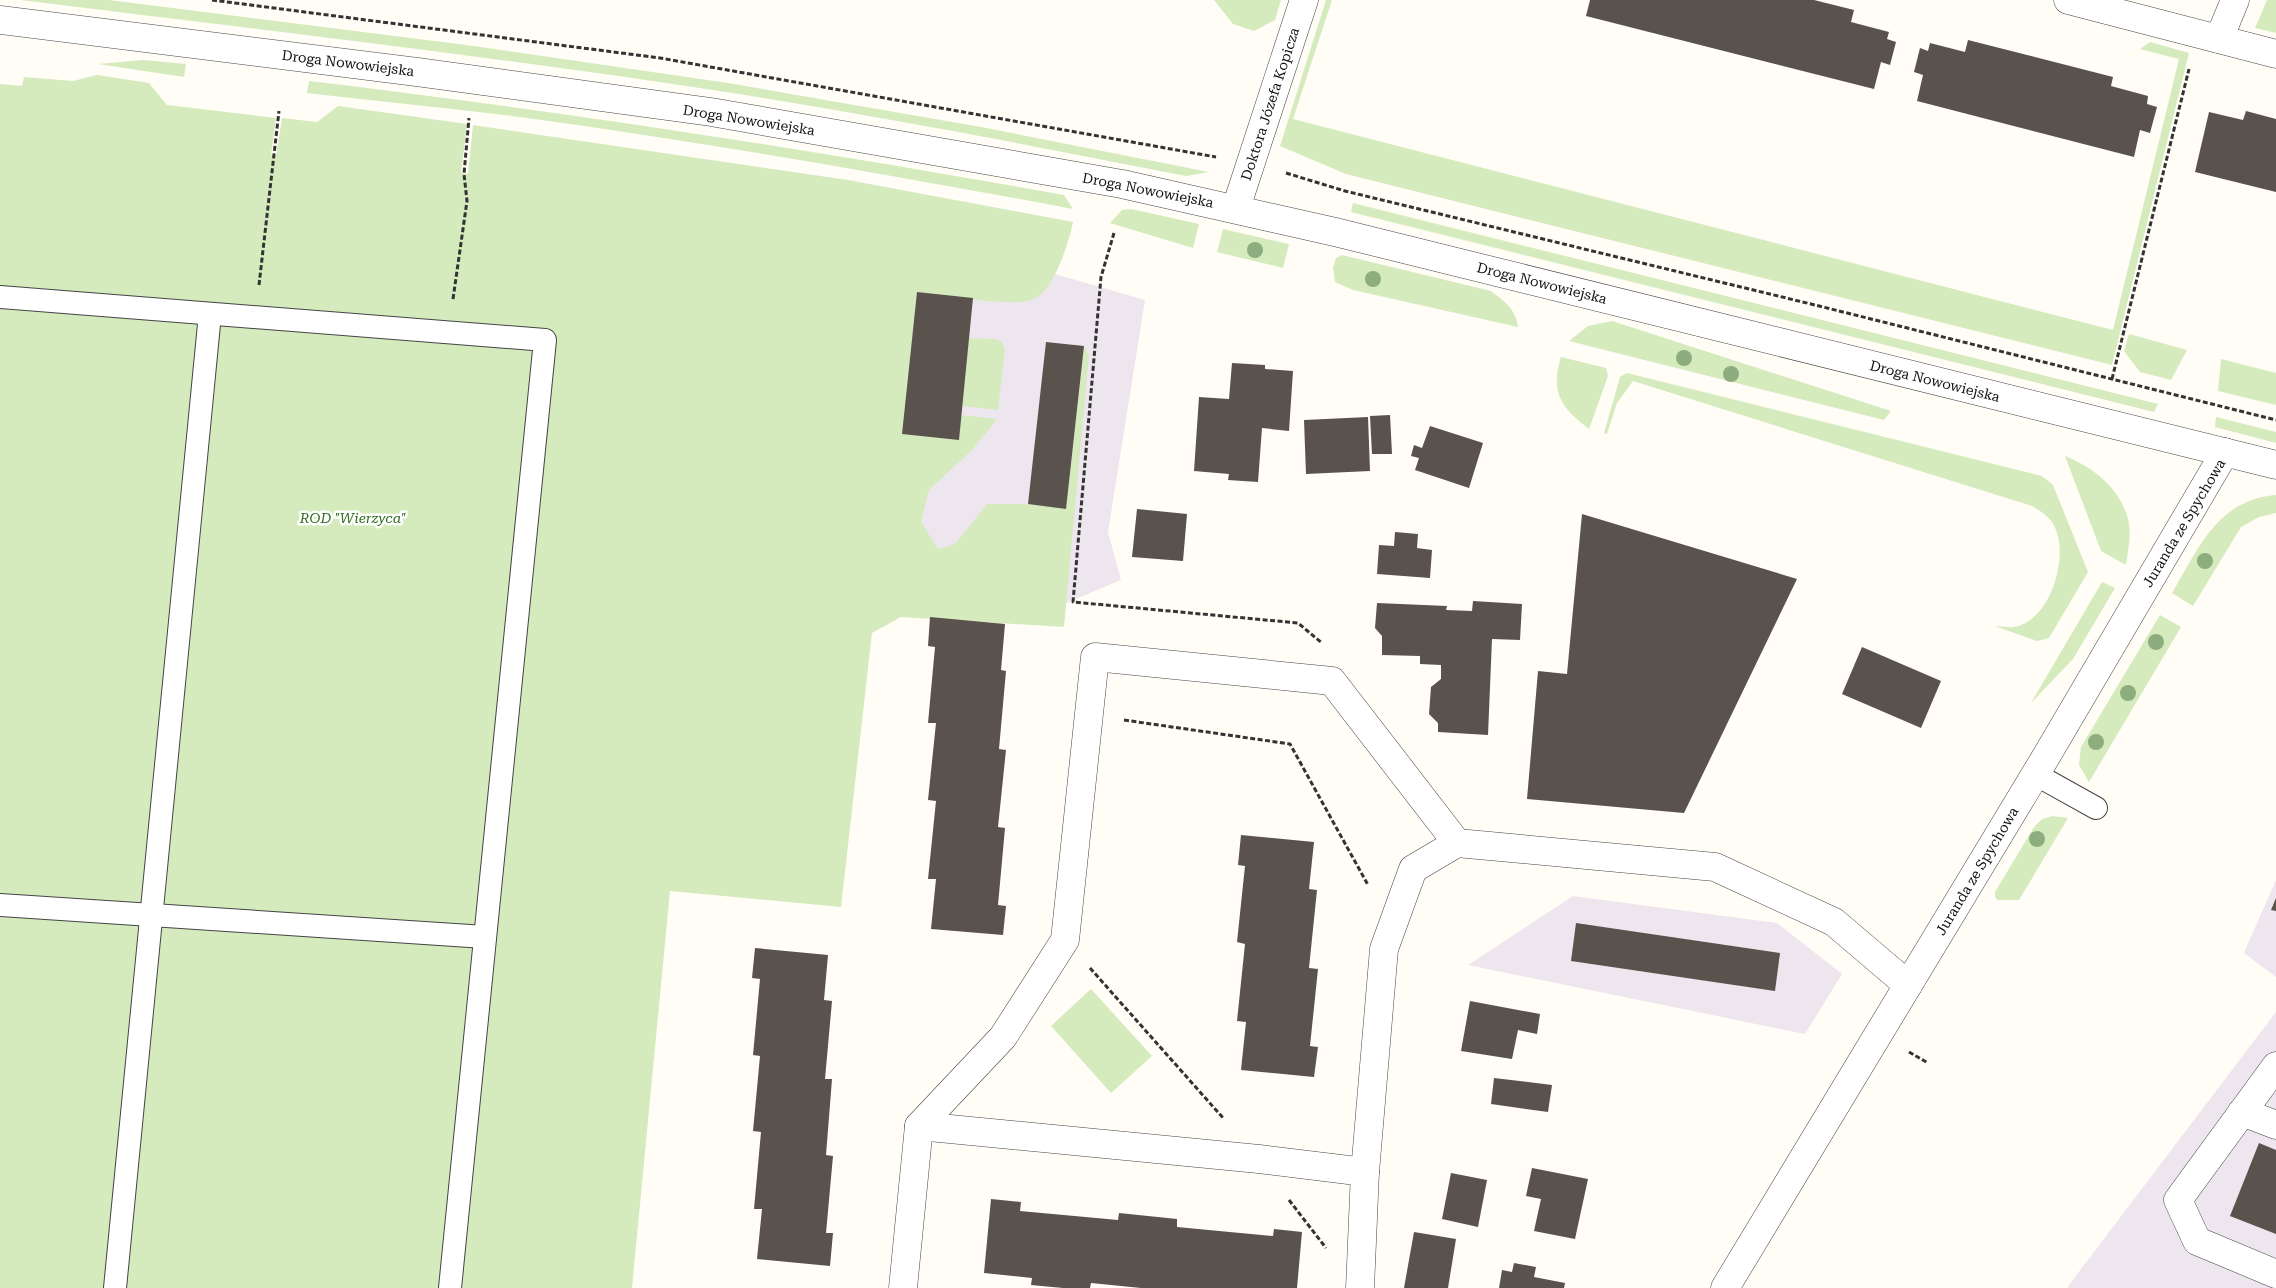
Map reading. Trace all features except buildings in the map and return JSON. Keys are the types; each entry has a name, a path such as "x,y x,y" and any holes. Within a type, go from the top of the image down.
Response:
{"street":[{"name":"Doktora Józefa Kopicza","path":"1236,208 1304,0"},
{"path":"2068,0 2276,54"},
{"path":"2209,37 2235,0"},
{"name":"Droga Nowowiejska","path":"0,20 427,73 711,112 1107,181 1236,208 2276,465"},
{"name":"Juranda ze Spychowa","path":"1725,1288 2035,774 2226,452"},
{"path":"903,1288 919,1126 1003,1037 1065,940 1095,657 1332,681 1457,843"},
{"path":"1360,1288 1365,1172 1384,949 1412,869 1457,843 1715,868 1834,922 1908,985"},
{"path":"2276,1066 2178,1200 2197,1241 2276,1274"},
{"path":"2242,1112 2276,1125"},
{"path":"919,1126 1259,1159 1365,1172"}],"lane":[{"path":"0,297 545,340 450,1288"},
{"path":"115,1288 210,314"},
{"path":"2035,774 2096,808"},
{"path":"0,905 485,937"}],"path":[{"path":"212,0 660,58 1220,158"},
{"path":"2112,379 2209,37"},
{"path":"255,318 279,111"},
{"path":"448,332 466,202 464,174 469,118"},
{"path":"1281,172 1345,191 2276,420"},
{"path":"1073,602 1101,277 1114,233"},
{"path":"1089,715 1290,744 1372,891"},
{"path":"1065,940 1259,1159 1329,1252"},
{"path":"1906,1050 1928,1063"}],"shaded area":[{"path":"917,234 1145,300 1108,532 1121,580 1064,604 877,587"},
{"path":"2276,880 2276,977 2244,953"},
{"path":"1573,896 1777,923 1842,974 1805,1034 1468,965"},
{"path":"2276,1012 2276,1288 2067,1288 2081,1269"}],"green space":[{"path":"21,0 109,0 474,46 728,83 981,127 1209,172 1186,176 899,121 638,79 374,43"},
{"path":"1214,0 1281,0 1275,20 1254,31 1233,24"},
{"path":"1326,0 1332,0 1293,119 2113,330 2179,59 2140,49 2150,42 2189,53 2112,365 1346,174 1280,146"},
{"path":"2267,0 2276,0 2276,33 2255,28"},
{"path":"143,60 186,64 184,77 98,64"},
{"name":"ROD \"Wierzyca\"","path":"97,75 149,83 167,105 276,118 271,155 276,156 282,118 317,122 338,106 467,124 461,173 468,174 473,125 848,180 1073,222 1060,265 1048,286 1034,299 995,302 917,292 902,434 959,440 961,415 997,419 972,450 929,490 921,522 938,549 955,544 987,504 1028,504 1066,509 1084,346 1089,356 1064,627 901,617 872,633 841,907 670,891 632,1288 0,1288 0,84 22,86 24,77 73,81"},
{"path":"309,81 593,118 876,162 1064,195 1073,209 869,172 664,138 500,114 307,93"},
{"path":"1353,203 2158,404 2154,412 1351,212"},
{"path":"1131,209 1199,224 1193,248 1110,223 1122,210"},
{"path":"1223,229 1289,244 1283,268 1217,252"},
{"path":"1342,255 1491,291 1512,310 1518,327 1353,290 1335,282 1333,268 1336,258"},
{"path":"1612,321 1891,411 1884,420 1569,341 1588,326"},
{"path":"2129,334 2187,350 2171,380 2140,372 2124,351"},
{"path":"969,338 996,339 1002,342 1005,350 998,410 962,406"},
{"path":"1561,357 1606,368 1608,376 1589,429 1571,414 1560,398 1557,380"},
{"path":"2221,359 2276,373 2276,405 2218,391"},
{"path":"1627,373 2042,476 2053,485 2088,572 2049,638 2037,641 1995,626 2014,627 2027,622 2037,614 2053,588 2060,557 2056,530 2046,516 2032,506 1633,381 1617,403 1607,434 1604,433 1620,377"},
{"path":"2216,417 2276,432 2276,443 2215,427"},
{"path":"2065,456 2086,466 2104,480 2119,498 2128,519 2130,530 2126,565 2101,551"},
{"path":"2276,495 2276,513 2259,517 2241,527 2193,606 2172,593 2201,544 2224,516 2239,506 2256,499"},
{"path":"2102,582 2115,588 2073,659 2031,703"},
{"path":"2160,615 2181,627 2089,782 2079,765 2081,747"},
{"path":"2053,816 2068,818 2019,900 1998,900 1995,897 1995,892 2034,827 2042,819"},
{"path":"1091,989 1152,1056 1111,1093 1051,1026"}]}
